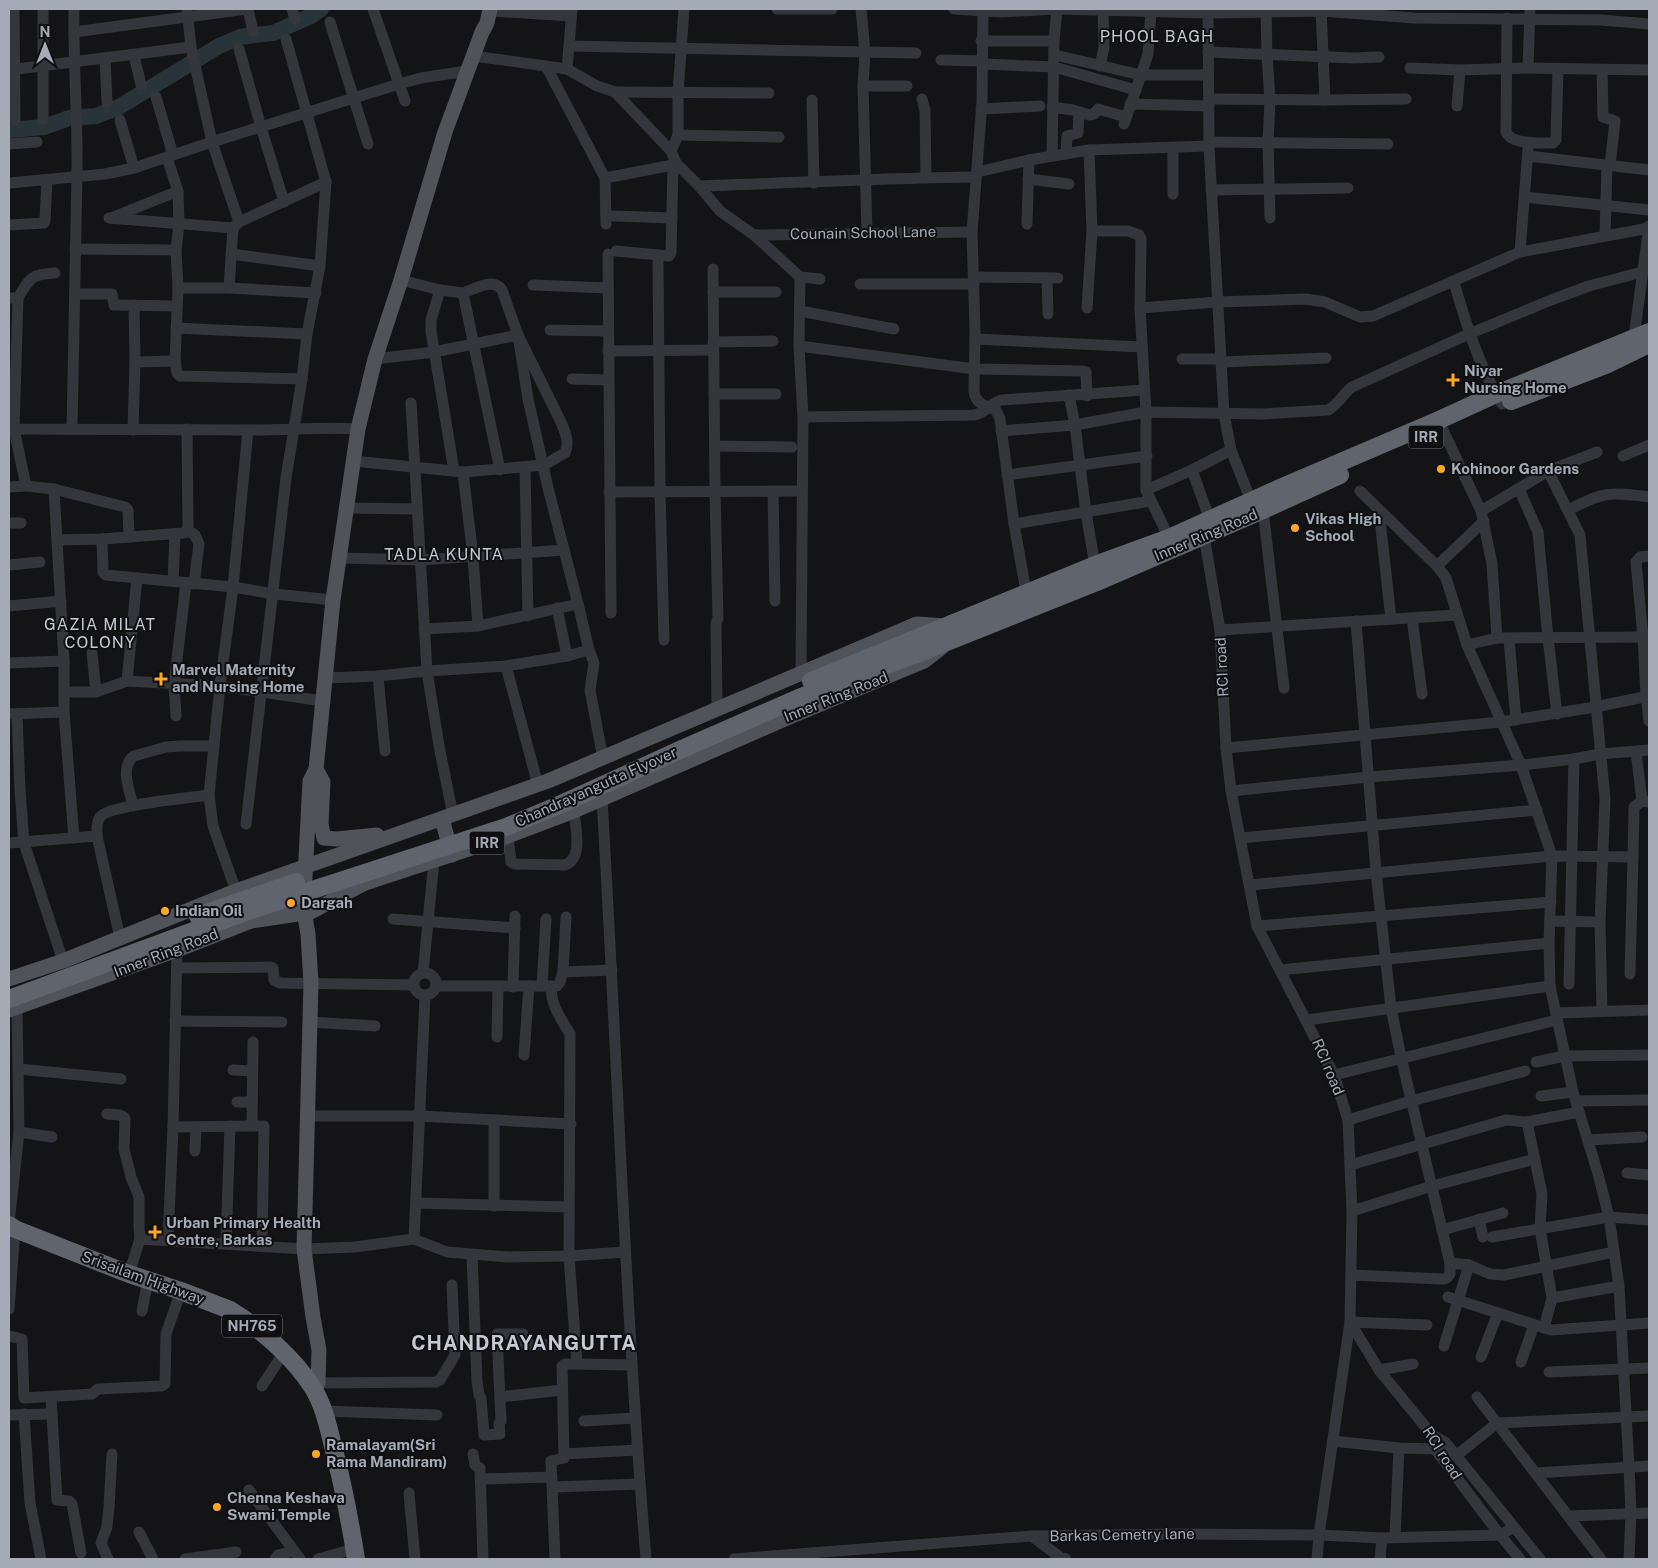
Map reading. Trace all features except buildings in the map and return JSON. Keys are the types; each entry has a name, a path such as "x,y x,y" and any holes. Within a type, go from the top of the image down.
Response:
{"highway":[{"name":"Inner Ring Road","path":"948,633 1207,528 1461,410 1608,364 1644,338"},
{"name":"Inner Ring Road","path":"1257,506 1285,499 1443,430 1499,399"},
{"name":"Inner Ring Road","path":"1028,601 1095,566 1169,538 1207,528"},
{"name":"Chandrayangutta Flyover","path":"12,1006 245,912 506,826 948,633"},
{"name":"Chandrayangutta Flyover","path":"9,989 239,900 501,816 608,771 718,720 924,643"},
{"name":"Srisailam Highway","path":"11,1226 129,1274 230,1310 242,1317 284,1352 316,1386 342,1482 355,1554"}],"main road":[{"path":"316,1386 319,1350 304,1250 312,983 305,914 305,866 310,781 316,769 333,600 358,429 375,359 401,280 445,132 482,32 479,22 487,10"},
{"name":"Inner Ring Road","path":"9,979 63,961 236,891 538,785 604,759 720,707 917,624 948,633 924,661 784,719 574,811 508,836 365,883 311,912 251,921 177,950 12,1006"},
{"path":"316,769 323,782 321,824 324,838 337,839 383,835 425,820 443,819 452,855"}],"street":[{"path":"14,9 12,70 15,120"},
{"path":"43,9 43,119"},
{"path":"72,429 77,176 74,9"},
{"path":"74,32 187,13 247,9 253,31"},
{"path":"373,9 405,101"},
{"path":"671,151 678,135 678,93 684,9"},
{"path":"777,9 832,9"},
{"path":"861,9 865,52 863,86 867,233"},
{"path":"954,9 982,9 1002,12 1057,9 1151,12 1322,10 1388,15 1410,14 1507,18 1530,14 1649,24"},
{"path":"982,9 981,109 972,232 975,399 979,404 999,413 1014,524 1028,601"},
{"path":"1052,156 1054,41 1057,9"},
{"path":"487,10 571,13 566,69"},
{"path":"1267,10 1270,101 1268,142 1270,218"},
{"path":"1322,10 1325,100"},
{"path":"1100,66 1104,47 1103,11"},
{"path":"1208,11 1210,144 1224,414 1230,450 1257,506 1278,626 1284,688"},
{"path":"1052,106 1091,115 1098,110 1125,120 1148,54 1151,12"},
{"path":"187,13 196,72 212,142 236,225 231,254 230,288"},
{"path":"1528,68 1530,14"},
{"path":"1507,18 1506,132 1511,139 1553,143 1556,140 1558,68"},
{"path":"330,22 368,144"},
{"path":"246,824 286,478 302,379 307,334 320,266 326,182 326,174 286,39"},
{"path":"981,41 1054,41"},
{"path":"568,46 916,53"},
{"path":"239,49 260,127 284,202"},
{"path":"12,70 105,58 192,51"},
{"path":"1208,52 1323,57 1379,57"},
{"path":"134,55 141,85"},
{"path":"474,56 566,69 598,86 615,92 769,93"},
{"path":"105,58 107,102"},
{"path":"941,60 982,62 1055,61 1100,66 1141,75 1208,75"},
{"path":"1055,61 1136,90"},
{"path":"546,66 605,178 610,220 672,218"},
{"path":"1410,68 1460,70 1528,68 1649,70"},
{"path":"1457,106 1460,70"},
{"path":"1602,70 1603,117 1615,121 1605,207 1605,235"},
{"path":"9,183 105,174 134,168 399,84 421,78 467,71"},
{"path":"863,86 907,86"},
{"path":"611,612 608,288 612,253 669,256 674,164 671,151 615,92"},
{"path":"156,97 178,191 179,224 176,250 178,288 175,361 177,374 180,376 302,379"},
{"path":"922,99 925,110 926,178"},
{"path":"1130,104 1406,99"},
{"path":"812,100 814,183"},
{"path":"981,109 1040,106"},
{"path":"1066,154 1067,136 1078,133 1079,112"},
{"path":"120,120 134,168"},
{"path":"678,135 779,137"},
{"path":"9,144 36,142"},
{"path":"699,186 814,183 977,175 1029,160 1089,150 1173,148 1210,144 1268,142 1388,144"},
{"path":"1520,252 1528,142"},
{"path":"1173,148 1173,194"},
{"path":"1087,308 1092,230 1089,150"},
{"path":"1528,156 1649,170"},
{"path":"1028,224 1029,160"},
{"path":"605,178 674,164"},
{"path":"674,164 699,186 720,211 754,235 800,277 820,279"},
{"path":"1028,179 1069,184"},
{"path":"9,225 44,223 47,180"},
{"path":"178,191 109,218 179,224 236,225 326,182"},
{"path":"1212,190 1348,188"},
{"path":"1525,198 1649,210"},
{"path":"1140,308 1306,298 1324,302 1360,317 1372,316 1520,252 1649,227 1642,272 1644,338"},
{"path":"1092,230 1128,231 1139,235 1141,239 1140,308 1149,495 1169,538"},
{"name":"Counain School Lane","path":"754,235 972,232"},
{"path":"75,249 176,250"},
{"path":"231,254 320,266"},
{"path":"658,261 660,492 664,640"},
{"path":"713,269 718,618 716,623 720,707"},
{"path":"1001,431 1075,425 1146,412 1224,414 1328,410 1338,403 1343,394 1352,387 1469,334 1589,286 1642,272"},
{"path":"26,486 11,430 13,298 33,276 55,273"},
{"path":"800,277 799,346 803,417 800,673"},
{"path":"860,284 1052,278 1048,314"},
{"path":"401,280 440,290 463,293 494,283 500,285 510,308 518,335 528,399 594,668 590,690 604,759"},
{"path":"1454,282 1469,334 1499,399"},
{"path":"533,286 608,288"},
{"path":"178,288 230,288 316,293"},
{"path":"440,290 431,320 430,331 459,472 473,557 478,626"},
{"path":"713,292 776,292"},
{"path":"463,293 500,470"},
{"path":"75,294 112,294 114,305 177,306"},
{"path":"133,430 134,305"},
{"path":"800,311 894,329"},
{"path":"176,328 307,334"},
{"path":"550,330 608,331"},
{"path":"375,359 434,352 518,335"},
{"path":"353,461 459,472 544,465 565,453 567,445 566,435 518,335"},
{"path":"975,339 1142,347"},
{"path":"608,351 659,351 773,341"},
{"path":"799,346 975,369 1081,370 1086,372 1087,396"},
{"path":"1182,359 1326,358"},
{"path":"135,362 175,361"},
{"path":"572,379 608,380"},
{"path":"803,417 975,414 989,408 994,402 1001,400 1069,395 1087,396 1144,390"},
{"path":"714,394 776,394"},
{"path":"1069,395 1095,566"},
{"path":"410,403 427,671 438,746 443,819"},
{"path":"11,430 248,430 329,427 358,429"},
{"path":"187,429 187,530"},
{"path":"236,891 213,826 209,795 220,686 233,587 248,430"},
{"path":"1443,430 1482,516 1492,564 1497,638"},
{"path":"1623,456 1649,445"},
{"path":"715,446 792,447"},
{"path":"1014,524 1086,513 1149,495 1230,450"},
{"path":"1437,566 1482,516 1519,489 1548,471 1597,452"},
{"path":"1007,475 1147,456"},
{"path":"525,468 528,616"},
{"name":"RCI road","path":"1192,470 1207,528 1220,630 1226,748 1231,791 1257,926 1334,1075 1348,1120 1352,1210 1350,1322 1379,1370 1440,1445 1500,1535 1520,1559"},
{"path":"1548,471 1580,535 1604,799 1600,922 1602,1011"},
{"path":"9,487 26,486 54,489 125,507 128,510 129,538"},
{"path":"54,489 66,692 64,712 74,838"},
{"path":"1519,489 1538,532 1557,714"},
{"path":"773,491 775,601"},
{"path":"609,492 802,491"},
{"path":"1360,491 1437,566 1446,578 1467,645 1500,722 1521,765 1552,856 1549,943 1550,986 1576,1102 1609,1217 1619,1286 1631,1513 1629,1559"},
{"path":"1569,510 1603,494 1627,494 1649,498"},
{"path":"347,508 417,509"},
{"path":"1379,510 1391,619"},
{"path":"9,524 21,523"},
{"path":"57,540 129,538 183,533 187,530"},
{"path":"176,716 174,684 190,583 199,544 195,535 187,530"},
{"path":"173,581 175,534"},
{"path":"102,539 103,574 233,587 274,594 333,600"},
{"path":"340,558 421,560 564,550"},
{"path":"1649,556 1637,558 1636,562 1646,637 1649,721"},
{"path":"9,565 40,562"},
{"path":"128,681 137,578"},
{"path":"9,606 61,601"},
{"path":"424,629 478,626 578,604"},
{"path":"558,608 567,656"},
{"path":"1220,630 1457,615"},
{"path":"1412,618 1422,694"},
{"path":"1351,1275 1444,1279 1450,1274 1450,1263 1400,1057 1391,1008 1376,872 1356,621"},
{"path":"1467,645 1497,638 1589,639 1646,637"},
{"path":"1509,639 1516,720"},
{"path":"326,678 506,666 567,656 589,650"},
{"path":"92,653 96,692"},
{"path":"9,662 64,661"},
{"path":"506,666 538,785"},
{"path":"378,676 385,751"},
{"path":"66,692 96,692 128,681 220,686 324,701"},
{"path":"1226,748 1500,722 1557,714 1647,696"},
{"path":"63,961 24,842 13,714 64,712"},
{"path":"133,806 126,769 130,759 134,756 166,747 214,746"},
{"path":"1231,791 1369,777 1521,765 1600,754 1649,750"},
{"path":"1630,974 1633,857 1632,811 1635,805 1646,802 1636,752"},
{"path":"1568,984 1574,759"},
{"path":"120,938 97,836 96,827 99,818 105,813 133,806 209,795"},
{"path":"602,799 612,970 624,1252 646,1559"},
{"path":"1241,838 1537,810"},
{"path":"508,836 511,862 515,864 565,865 571,863 575,858 576,850 574,811"},
{"path":"9,843 97,836"},
{"path":"1250,884 1552,856 1633,857"},
{"path":"423,973 433,976 436,986 434,992 425,996 418,994 414,985 415,979 423,973 434,861"},
{"path":"1257,926 1551,902"},
{"path":"513,987 516,916"},
{"path":"436,986 513,987 559,985 563,972 566,917"},
{"path":"393,919 515,928"},
{"path":"546,919 546,986 554,1006 570,1034 569,1256 577,1364"},
{"path":"1550,921 1600,922"},
{"path":"1280,970 1549,943"},
{"path":"168,1240 177,950"},
{"path":"177,968 271,967 273,968 276,982 414,985"},
{"path":"563,972 612,970"},
{"path":"524,1055 529,986"},
{"path":"1307,1020 1550,986"},
{"path":"497,1037 498,987"},
{"path":"414,1239 425,996"},
{"path":"9,1309 11,1226 19,1132 19,1069 12,1006"},
{"path":"1334,1075 1556,1016 1602,1011 1649,1010"},
{"path":"175,1021 282,1022"},
{"path":"310,1022 375,1026"},
{"path":"252,1042 252,1126"},
{"path":"1536,1062 1565,1056 1649,1055"},
{"path":"19,1069 121,1079"},
{"path":"233,1070 252,1071"},
{"path":"1348,1120 1411,1101 1525,1071"},
{"path":"1541,1096 1576,1102 1649,1100"},
{"path":"237,1102 252,1102"},
{"path":"1350,1165 1506,1120 1527,1122 1576,1102"},
{"path":"107,1114 120,1115 125,1118 124,1149 130,1177 140,1197 138,1226 140,1238 129,1274"},
{"path":"307,1116 420,1116 571,1124"},
{"path":"494,1120 494,1206"},
{"path":"1521,1362 1552,1298 1540,1229 1542,1194 1527,1122"},
{"path":"226,1244 230,1126"},
{"path":"173,1127 263,1126 265,1128 262,1246"},
{"path":"196,1127 196,1151"},
{"path":"19,1132 52,1137"},
{"path":"1588,1140 1642,1137"},
{"path":"1352,1210 1432,1186 1535,1159"},
{"path":"1627,1173 1649,1175"},
{"path":"416,1203 569,1208"},
{"path":"1442,1230 1504,1213"},
{"path":"1479,1219 1488,1237 1609,1217 1649,1220"},
{"path":"140,1238 304,1250 414,1239 447,1252 508,1257 569,1256 624,1252"},
{"path":"1450,1263 1469,1265 1496,1275 1614,1252"},
{"path":"472,1255 477,1381 481,1398 484,1436 500,1434 497,1334 523,1334 527,1345 576,1344"},
{"path":"1444,1346 1452,1299 1469,1265"},
{"path":"142,1311 148,1280"},
{"path":"316,1386 436,1382 440,1380 455,1355 452,1285"},
{"path":"1552,1298 1619,1286"},
{"path":"9,1336 22,1340 24,1398 51,1398 92,1394 98,1389 164,1385 166,1334 181,1291"},
{"path":"1452,1299 1552,1330 1649,1323"},
{"path":"1481,1357 1498,1313"},
{"path":"1317,1559 1318,1535 1350,1322 1427,1325"},
{"path":"262,1386 284,1352"},
{"path":"555,1559 551,1461 564,1459 562,1366 565,1364 632,1365"},
{"path":"1379,1370 1413,1364"},
{"path":"1549,1372 1649,1368"},
{"path":"500,1397 562,1390"},
{"path":"51,1398 57,1500 69,1501 72,1504 81,1553"},
{"path":"1477,1398 1601,1559"},
{"path":"324,1411 437,1415"},
{"path":"24,1414 30,1503 41,1559"},
{"path":"9,1415 52,1414"},
{"path":"1456,1456 1497,1422 1649,1416"},
{"path":"584,1421 635,1418"},
{"path":"1333,1441 1399,1448 1440,1445 1456,1456 1540,1559"},
{"path":"1395,1537 1399,1448"},
{"path":"564,1454 638,1450"},
{"path":"108,1559 101,1543 107,1527 112,1454"},
{"path":"474,1454 475,1465 480,1468 483,1559"},
{"path":"1536,1473 1649,1466"},
{"path":"480,1479 640,1484"},
{"path":"250,1490 297,1555"},
{"path":"409,1493 414,1559"},
{"path":"1569,1516 1649,1513"},
{"path":"1500,1535 1514,1527"},
{"path":"139,1532 153,1559"},
{"name":"Barkas Cemetry lane","path":"734,1559 1032,1536 1177,1534 1318,1535 1382,1538 1500,1535"},
{"path":"1032,1536 1061,1558 1066,1559"},
{"path":"1380,1559 1382,1538"},
{"path":"193,1558 236,1552"},
{"path":"275,1559 278,1554 297,1555"},
{"path":"318,1559 355,1554"},
{"path":"1511,1559 1520,1559"}],"waterway":[{"path":"9,130 44,127 69,118 96,116 119,107 219,46 240,37 273,33 311,16 321,9"}],"place":[{"name":"Niyar Nursing Home","path":"1453,380"},
{"name":"Kohinoor Gardens","path":"1441,469"},
{"name":"Vikas High School","path":"1295,528"},
{"name":"Marvel Maternity and Nursing Home","path":"161,679"},
{"name":"Dargah","path":"291,903"},
{"name":"Indian Oil","path":"165,911"},
{"name":"Urban Primary Health Centre, Barkas","path":"155,1232"},
{"name":"Ramalayam(Sri Rama Mandiram)","path":"316,1454"},
{"name":"Chenna Keshava Swami Temple","path":"217,1507"}],"district":[{"name":"PHOOL BAGH","path":"1157,36"},
{"name":"TADLA KUNTA","path":"444,554"},
{"name":"GAZIA MILAT COLONY","path":"100,633"},
{"name":"CHANDRAYANGUTTA","path":"524,1343"}]}
